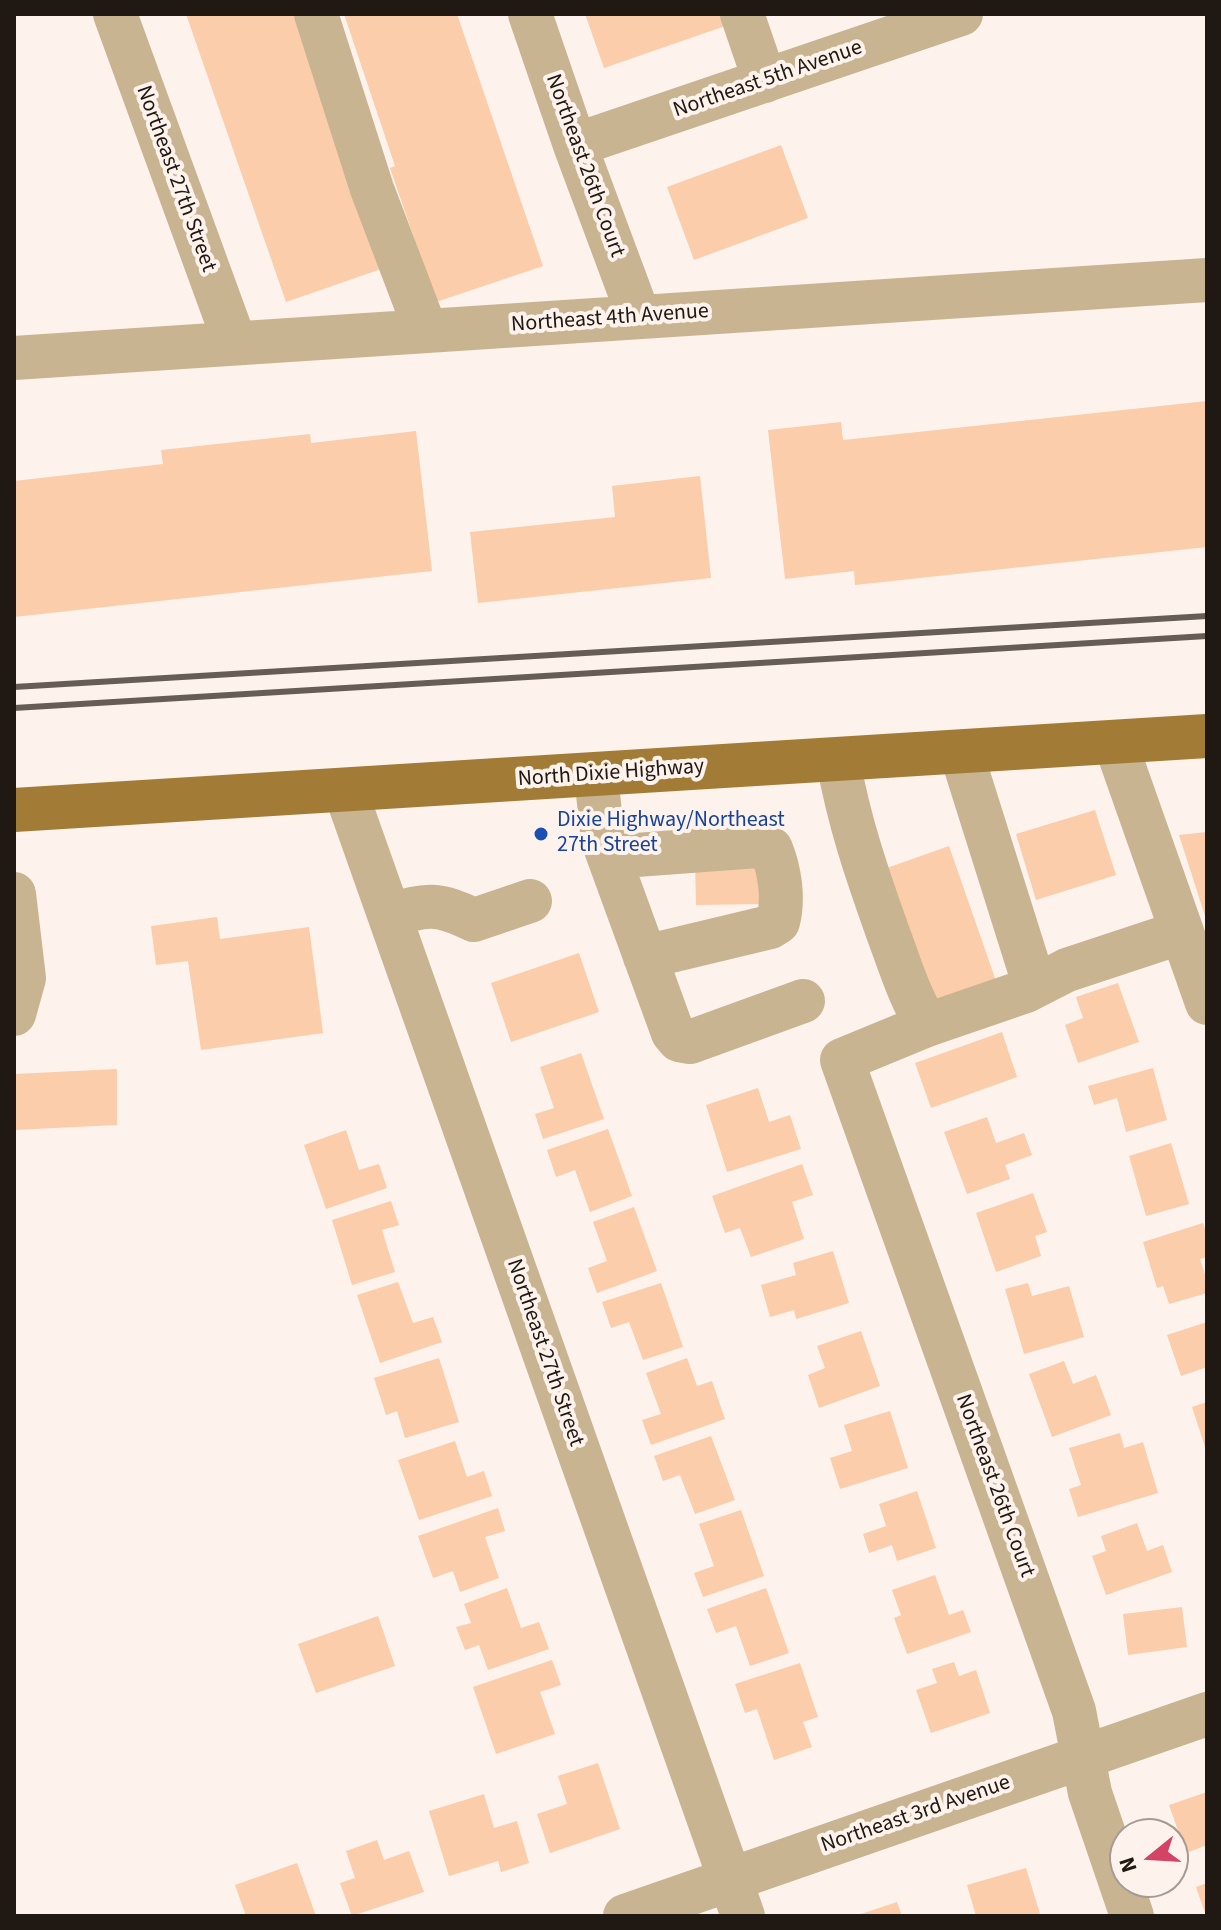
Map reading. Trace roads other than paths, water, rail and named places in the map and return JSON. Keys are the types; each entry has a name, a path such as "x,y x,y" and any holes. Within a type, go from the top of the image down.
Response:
{"main road":[{"name":"North Dixie Highway","path":"14,810 1207,736"}],"street":[{"name":"Northeast 27th Street","path":"115,14 235,343"},
{"path":"316,14 372,189 426,331"},
{"name":"Northeast 26th Court","path":"530,14 639,317"},
{"path":"742,14 765,81"},
{"name":"Northeast 5th Avenue","path":"575,145 961,14"},
{"name":"Northeast 4th Avenue","path":"15,356 1207,280"},
{"path":"1115,742 1207,1003"},
{"path":"961,752 1030,971 1031,987"},
{"path":"838,760 849,817 875,898 911,995 927,1025 1026,991 1067,970 1182,932"},
{"path":"596,775 603,841 673,1033 679,1040 690,1042 803,1001"},
{"name":"Northeast 27th Street","path":"345,790 737,1897"},
{"path":"609,857 758,846 771,849 777,864 781,910 778,922 770,927 645,957"},
{"path":"14,894 24,978 14,1014"},
{"path":"390,916 434,905 474,920 530,901"},
{"name":"Northeast 26th Court","path":"927,1025 842,1060 1074,1711 1090,1793 1132,1916"},
{"name":"Northeast 3rd Avenue","path":"625,1916 737,1897 1083,1757 1207,1714"}],"railway":[{"path":"14,687 1207,616"},
{"path":"14,708 1207,636"}],"place":[{"name":"Dixie Highway/Northeast 27th Street","path":"541,834"}]}
